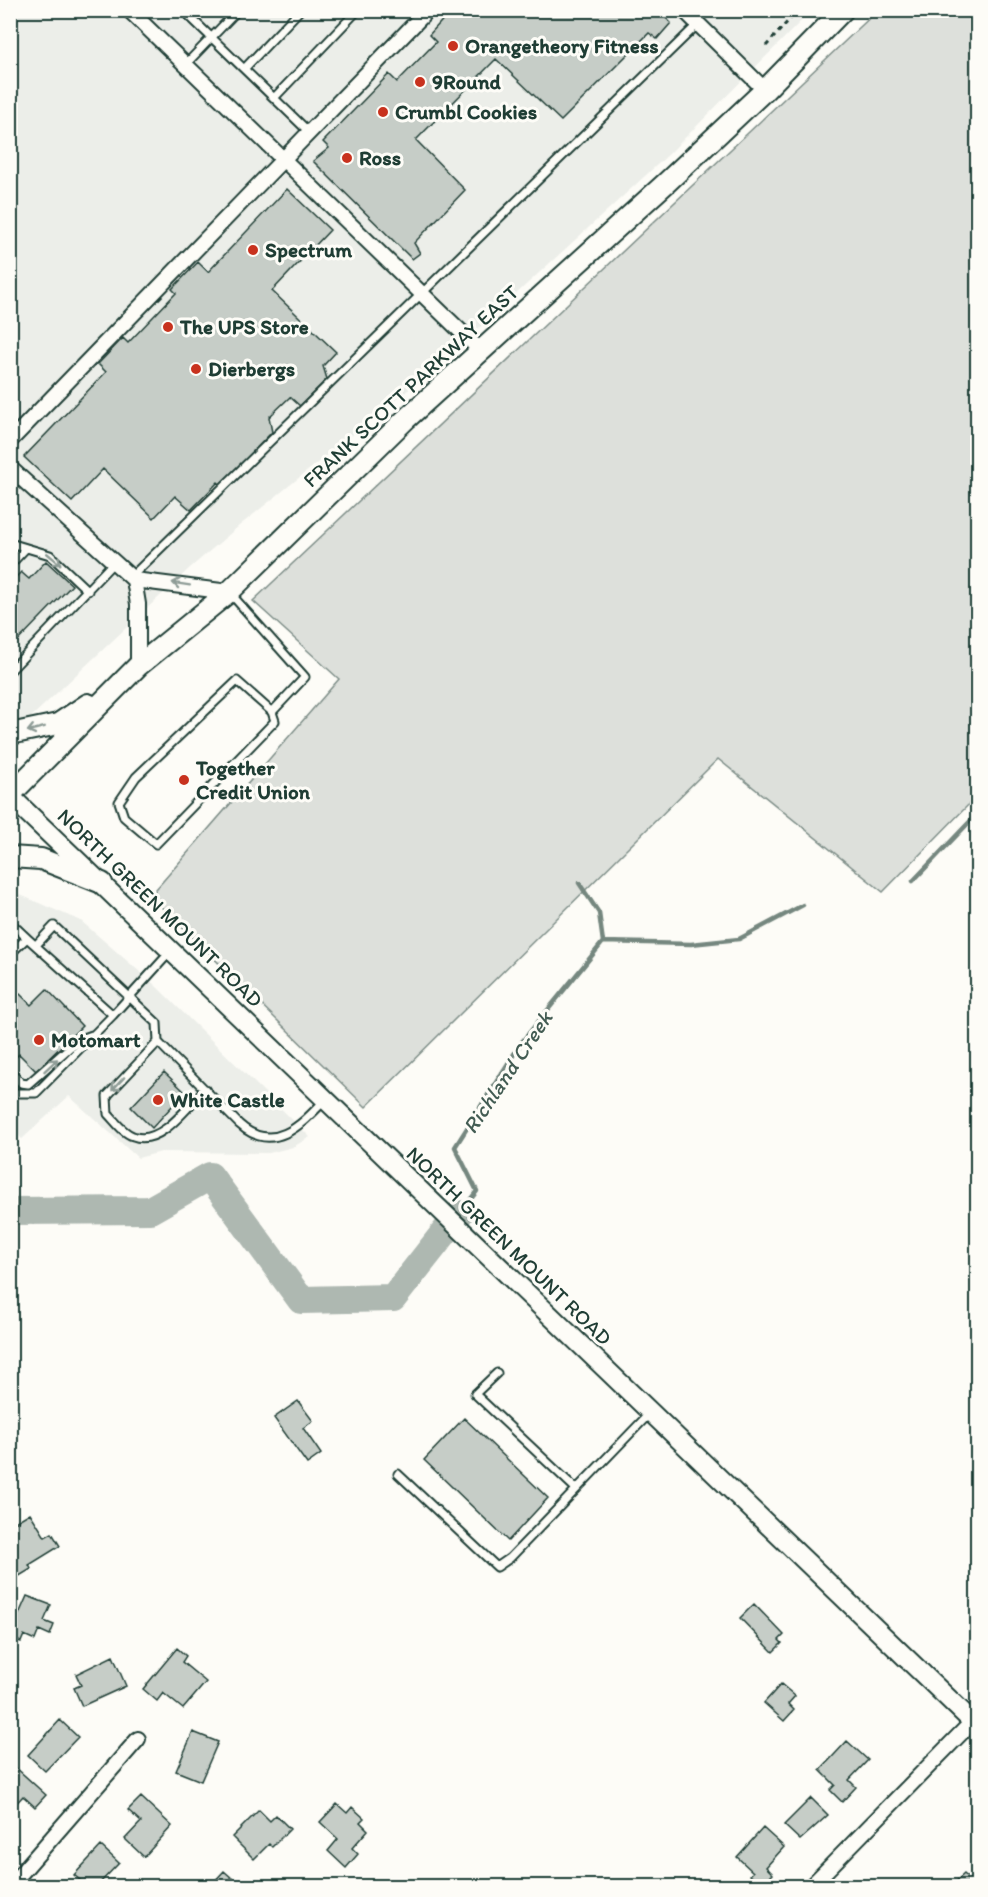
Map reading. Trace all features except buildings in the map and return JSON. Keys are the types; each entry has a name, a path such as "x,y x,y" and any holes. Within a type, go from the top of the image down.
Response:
{"main road":[{"name":"FRANK SCOTT PARKWAY EAST","path":"10,795 138,666 229,592 407,418 482,352 765,90 843,10"},
{"path":"10,734 58,724 123,681"},
{"path":"10,857 41,858 102,883"}],"street":[{"path":"129,10 482,352"},
{"path":"10,441 428,10"},
{"path":"684,10 765,90"},
{"path":"10,468 132,578 138,604 138,666"},
{"path":"132,578 229,592"},
{"name":"NORTH GREEN MOUNT ROAD","path":"10,795 975,1725"},
{"path":"811,1887 975,1725"},
{"path":"10,1886 138,1739"}],"lane":[{"path":"183,10 310,133"},
{"path":"185,65 238,10"},
{"path":"244,69 300,10"},
{"path":"274,98 358,10"},
{"path":"132,578 698,24"},
{"path":"10,543 42,550 88,591"},
{"path":"10,565 26,548"},
{"path":"10,671 115,562"},
{"path":"229,592 305,678 272,712"},
{"path":"237,681 272,712 275,721 156,844 124,817 119,802 136,777 237,681"},
{"path":"10,922 27,938 38,944 113,1015"},
{"path":"38,944 54,926 130,995 157,1023 158,1042 244,1128 263,1136 275,1137 300,1126 325,1100"},
{"path":"10,954 27,938"},
{"path":"10,1093 36,1093 94,1035 171,951"},
{"path":"10,1081 28,1084 78,1040 94,1035"},
{"path":"158,1042 107,1096 108,1114 129,1134 135,1137 151,1138 161,1132 205,1089"},
{"path":"10,1070 21,1083"},
{"path":"497,1372 475,1394 576,1489"},
{"path":"398,1474 497,1567 510,1558 650,1413"}],"path":[{"path":"766,46 798,10"}],"shaded area":[{"path":"878,10 977,11 977,796 883,892 718,759 366,1107 150,896 339,679 253,601"},
{"path":"10,11 811,11 669,154 433,370 239,526 191,567 29,719 14,725 10,724"},
{"path":"11,891 81,921 155,985 310,1137 293,1147 269,1153 161,1152 138,1158 69,1096 22,1139 11,1128"}],"waterway":[{"name":"Richland Creek","path":"913,881 978,813"},
{"path":"579,883 599,913 603,942"},
{"name":"Richland Creek","path":"603,942 691,944 739,939 803,905"},
{"name":"Richland Creek","path":"459,1214 477,1191 455,1147 521,1043 603,942"},
{"name":"Richland Creek","path":"10,1211 150,1210 210,1176 301,1300 393,1298 459,1214"}],"place":[{"name":"Orangetheory Fitness","path":"453,46"},
{"name":"9Round","path":"420,82"},
{"name":"Crumbl Cookies","path":"383,112"},
{"name":"Ross","path":"347,158"},
{"name":"Spectrum","path":"253,250"},
{"name":"The UPS Store","path":"168,327"},
{"name":"Dierbergs","path":"196,369"},
{"name":"Together Credit Union","path":"184,780"},
{"name":"Motomart","path":"39,1040"},
{"name":"White Castle","path":"158,1100"}]}
